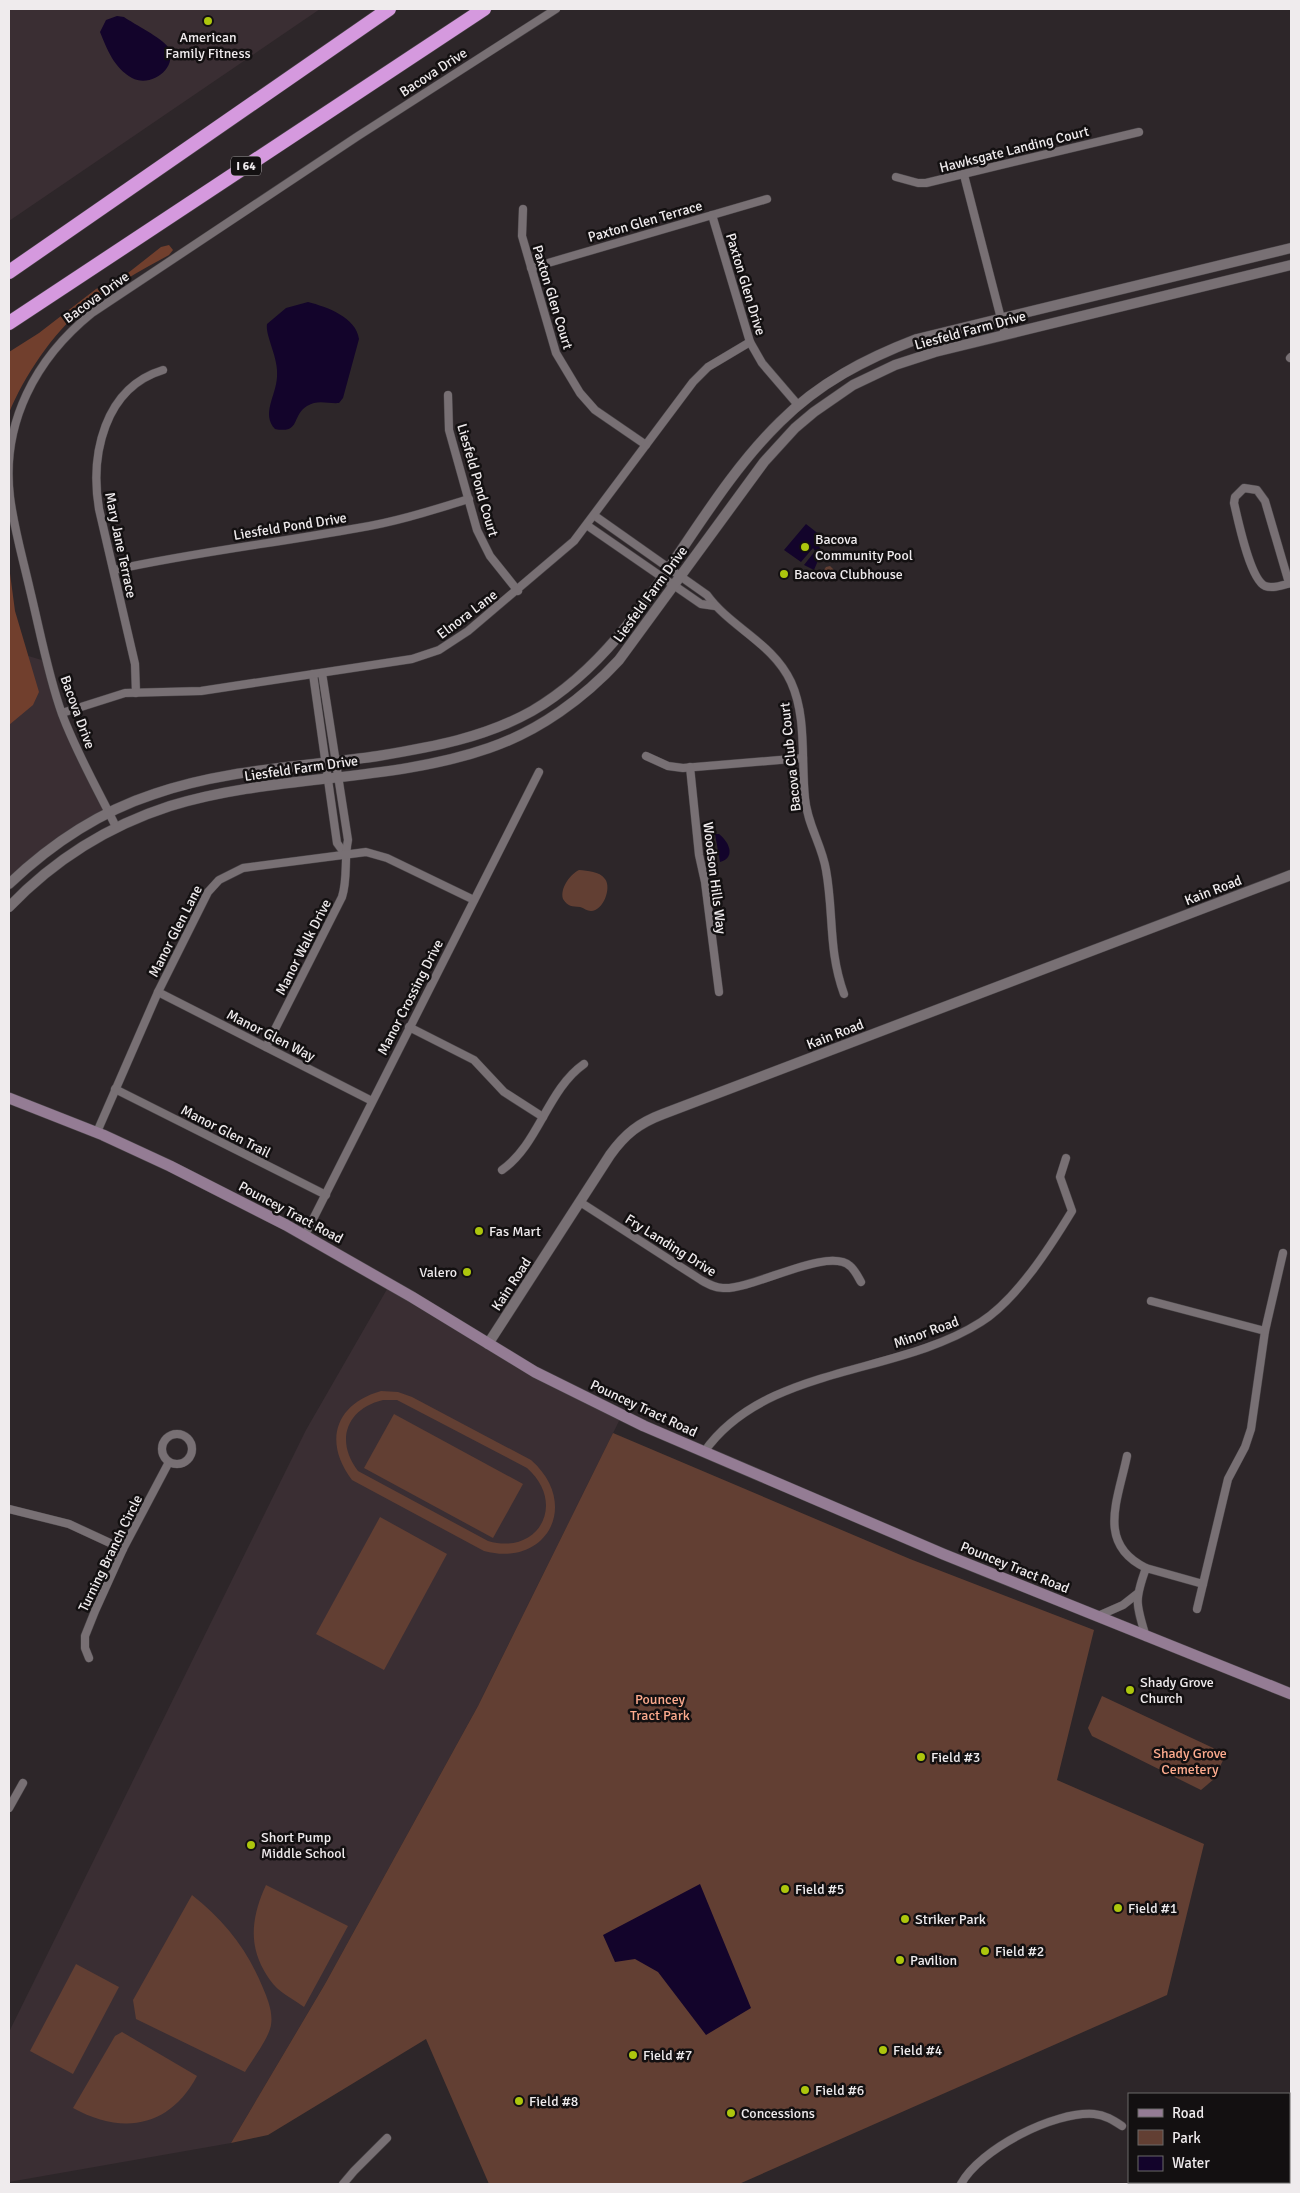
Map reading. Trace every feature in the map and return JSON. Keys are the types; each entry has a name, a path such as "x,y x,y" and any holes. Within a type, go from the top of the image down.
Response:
{"highway":[{"path":"9,272 389,9"},
{"name":"I 64","path":"9,323 484,9"}],"main road":[{"name":"Pouncey Tract Road","path":"9,1098 97,1132 170,1166 305,1235 488,1344 587,1399 704,1452 1097,1617 1291,1694"}],"street":[{"name":"Bacova Drive","path":"116,827 74,745 62,713 39,626 10,496 9,471 14,430 24,396 46,358 74,327 92,313 358,136 556,9"},
{"name":"Hawksgate Landing Court","path":"896,177 918,183 926,183 1139,132"},
{"path":"964,175 1005,334"},
{"name":"Paxton Glen Terrace","path":"530,268 767,199"},
{"name":"Paxton Glen Court","path":"523,209 522,236 530,268 548,332 567,373 595,410 646,445"},
{"name":"Paxton Glen Drive","path":"712,215 750,342 762,363 798,405"},
{"name":"Liesfeld Farm Drive","path":"9,884 58,843 109,813 154,794 177,787 241,774 331,763 456,742 503,726 530,712 559,694 596,661 625,627 748,457 798,405 843,372 890,350 917,340 1291,248"},
{"name":"Liesfeld Farm Drive","path":"9,907 57,864 116,827 172,806 228,792 454,759 504,743 546,721 582,696 606,674 645,627 764,462 795,428 814,412 853,385 895,365 1005,334 1291,265"},
{"name":"Elnora Lane","path":"62,713 125,693 202,691 412,659 439,650 468,631 562,552 588,526 693,382 708,368 750,342"},
{"name":"Mary Jane Terrace","path":"136,693 135,664 96,486 97,452 106,423 123,397 140,380 163,370"},
{"name":"Liesfeld Pond Court","path":"448,395 449,430 477,530 490,556 518,590"},
{"path":"1244,488 1257,490 1265,501 1290,583 1268,587 1263,585 1254,575 1234,504 1235,497 1244,488"},
{"name":"Liesfeld Pond Drive","path":"114,570 175,556 359,528 394,521 469,499"},
{"name":"Bacova Club Court","path":"595,516 707,595 715,606 769,652 791,681 797,697 800,716 805,800 813,832 821,849 826,869 833,953 844,994"},
{"name":"Bacova Club Court","path":"588,526 701,604 715,606"},
{"path":"322,673 331,763"},
{"path":"313,674 331,763"},
{"path":"646,756 668,766 690,768 803,758"},
{"name":"Manor Walk Drive","path":"331,763 337,843 345,854"},
{"name":"Woodson Hills Way","path":"690,768 699,855 705,882 719,992"},
{"name":"Manor Crossing Drive","path":"305,1235 539,772"},
{"name":"Manor Walk Drive","path":"266,1047 342,897 346,884 345,854 348,840 333,777"},
{"name":"Manor Glen Lane","path":"97,1132 114,1089 158,992 208,892 219,880 243,868 366,852 376,854 474,900"},
{"name":"Kain Road","path":"488,1344 622,1139 648,1120 1291,875"},
{"name":"Manor Glen Way","path":"158,992 372,1101"},
{"path":"409,1027 474,1060 504,1092 544,1117"},
{"path":"502,1170 516,1159 570,1075 584,1064"},
{"name":"Manor Glen Trail","path":"114,1089 326,1195"},
{"name":"Minor Road","path":"704,1452 727,1424 743,1413 779,1394 955,1337 991,1315 1036,1264 1072,1211 1060,1177 1066,1158"},
{"name":"Fry Landing Drive","path":"580,1202 701,1280 720,1288 741,1287 819,1261 842,1262 850,1265 862,1282"},
{"path":"1198,1608 1228,1479 1245,1447 1251,1429 1265,1331 1284,1253"},
{"path":"1151,1301 1265,1331"},
{"path":"174,1434 184,1436 191,1443 190,1457 183,1463 169,1462 163,1454 163,1444 174,1434"},
{"path":"1127,1456 1113,1524 1118,1544 1130,1560 1146,1568 1203,1584"},
{"name":"Turning Branch Circle","path":"90,1658 85,1648 86,1636 123,1549 169,1462"},
{"path":"9,1509 69,1524 123,1549"},
{"path":"1146,1568 1136,1594 1138,1611 1146,1637"},
{"path":"1097,1617 1123,1605 1136,1594"},
{"path":"9,1808 24,1783"},
{"path":"961,2184 986,2155 1014,2137 1063,2117 1093,2114 1109,2117 1122,2126"},
{"path":"343,2184 354,2170 387,2138"}],"shaded area":[{"path":"9,9 320,9 9,221"},
{"path":"169,245 173,250 169,255 104,293 84,308 62,329 31,370 9,413 9,352 39,333 96,289 128,273 161,247"},
{"path":"9,566 15,611 39,692 33,705 9,725"},
{"path":"9,650 48,662 62,713 109,813 9,884"},
{"name":"Short Pump Middle School","path":"390,1284 620,1419 478,1706 325,1984 231,2143 9,2182 9,2032 306,1430"}],"green space":[{"path":"830,566 834,570 831,577 823,580 819,577 826,567"},
{"path":"579,870 600,874 607,883 607,893 603,903 595,910 590,911 570,906 563,899 562,895 566,883"},
{"path":"381,1391 398,1392 412,1397 531,1460 546,1477 554,1495 555,1513 550,1528 540,1541 525,1550 506,1554 484,1551 352,1480 343,1466 338,1452 336,1439 338,1426 344,1415 353,1405 365,1397","holes":["383,1400 397,1400 527,1468 539,1482 545,1496 546,1510 542,1523 533,1534 521,1541 506,1544 488,1541 358,1471 347,1449 346,1438 348,1428 360,1411 370,1404"]},
{"path":"394,1414 523,1484 493,1538 364,1468"},
{"name":"Pouncey Tract Park","path":"613,1433 910,1559 1094,1630 1057,1780 1204,1844 1167,1995 739,2184 489,2184 426,2039 268,2135 231,2143 325,1984 478,1706"},
{"path":"380,1517 447,1554 384,1670 316,1634"},
{"name":"Shady Grove Cemetery","path":"1102,1696 1226,1754 1214,1779 1201,1790 1092,1736 1088,1728"},
{"path":"266,1885 348,1926 304,2007 281,1992 273,1984 258,1956 255,1945 255,1921 257,1909"},
{"path":"192,1895 215,1915 242,1948 257,1974 270,2006 270,2030 245,2072 136,2019 133,2000"},
{"path":"76,1964 119,1987 73,2074 30,2051"},
{"path":"122,2032 197,2076 186,2093 173,2107 143,2122 109,2122 91,2117 73,2108 115,2036"}],"water":[{"path":"117,16 124,17 165,43 168,47 170,62 161,74 155,78 139,80 126,74 116,64 100,32 106,20"},
{"path":"308,302 332,310 347,319 357,331 359,339 343,398 339,403 319,402 311,404 302,410 292,427 283,430 275,429 269,417 269,411 276,384 277,370 267,324 286,308"},
{"name":"Bacova Community Pool","path":"806,524 820,535 816,542 822,551 814,570 804,565 815,551 813,548 801,562 784,550"},
{"path":"715,834 719,834 722,837 728,845 730,853 725,860 720,862"},
{"path":"700,1884 751,2008 706,2035 658,1972 635,1959 615,1962 603,1935"}],"place":[{"name":"American Family Fitness","path":"208,21"},
{"name":"Bacova Community Pool","path":"805,547"},
{"name":"Bacova Clubhouse","path":"784,574"},
{"name":"Fas Mart","path":"479,1231"},
{"name":"Valero","path":"467,1272"},
{"name":"Shady Grove Church","path":"1130,1690"},
{"name":"Field #3","path":"921,1757"},
{"name":"Short Pump Middle School","path":"251,1845"},
{"name":"Field #5","path":"785,1889"},
{"name":"Field #1","path":"1118,1908"},
{"name":"Striker Park","path":"905,1919"},
{"name":"Field #2","path":"985,1951"},
{"name":"Pavilion","path":"900,1960"},
{"name":"Field #4","path":"883,2050"},
{"name":"Field #7","path":"633,2055"},
{"name":"Field #6","path":"805,2090"},
{"name":"Field #8","path":"519,2101"},
{"name":"Concessions","path":"731,2113"}]}
